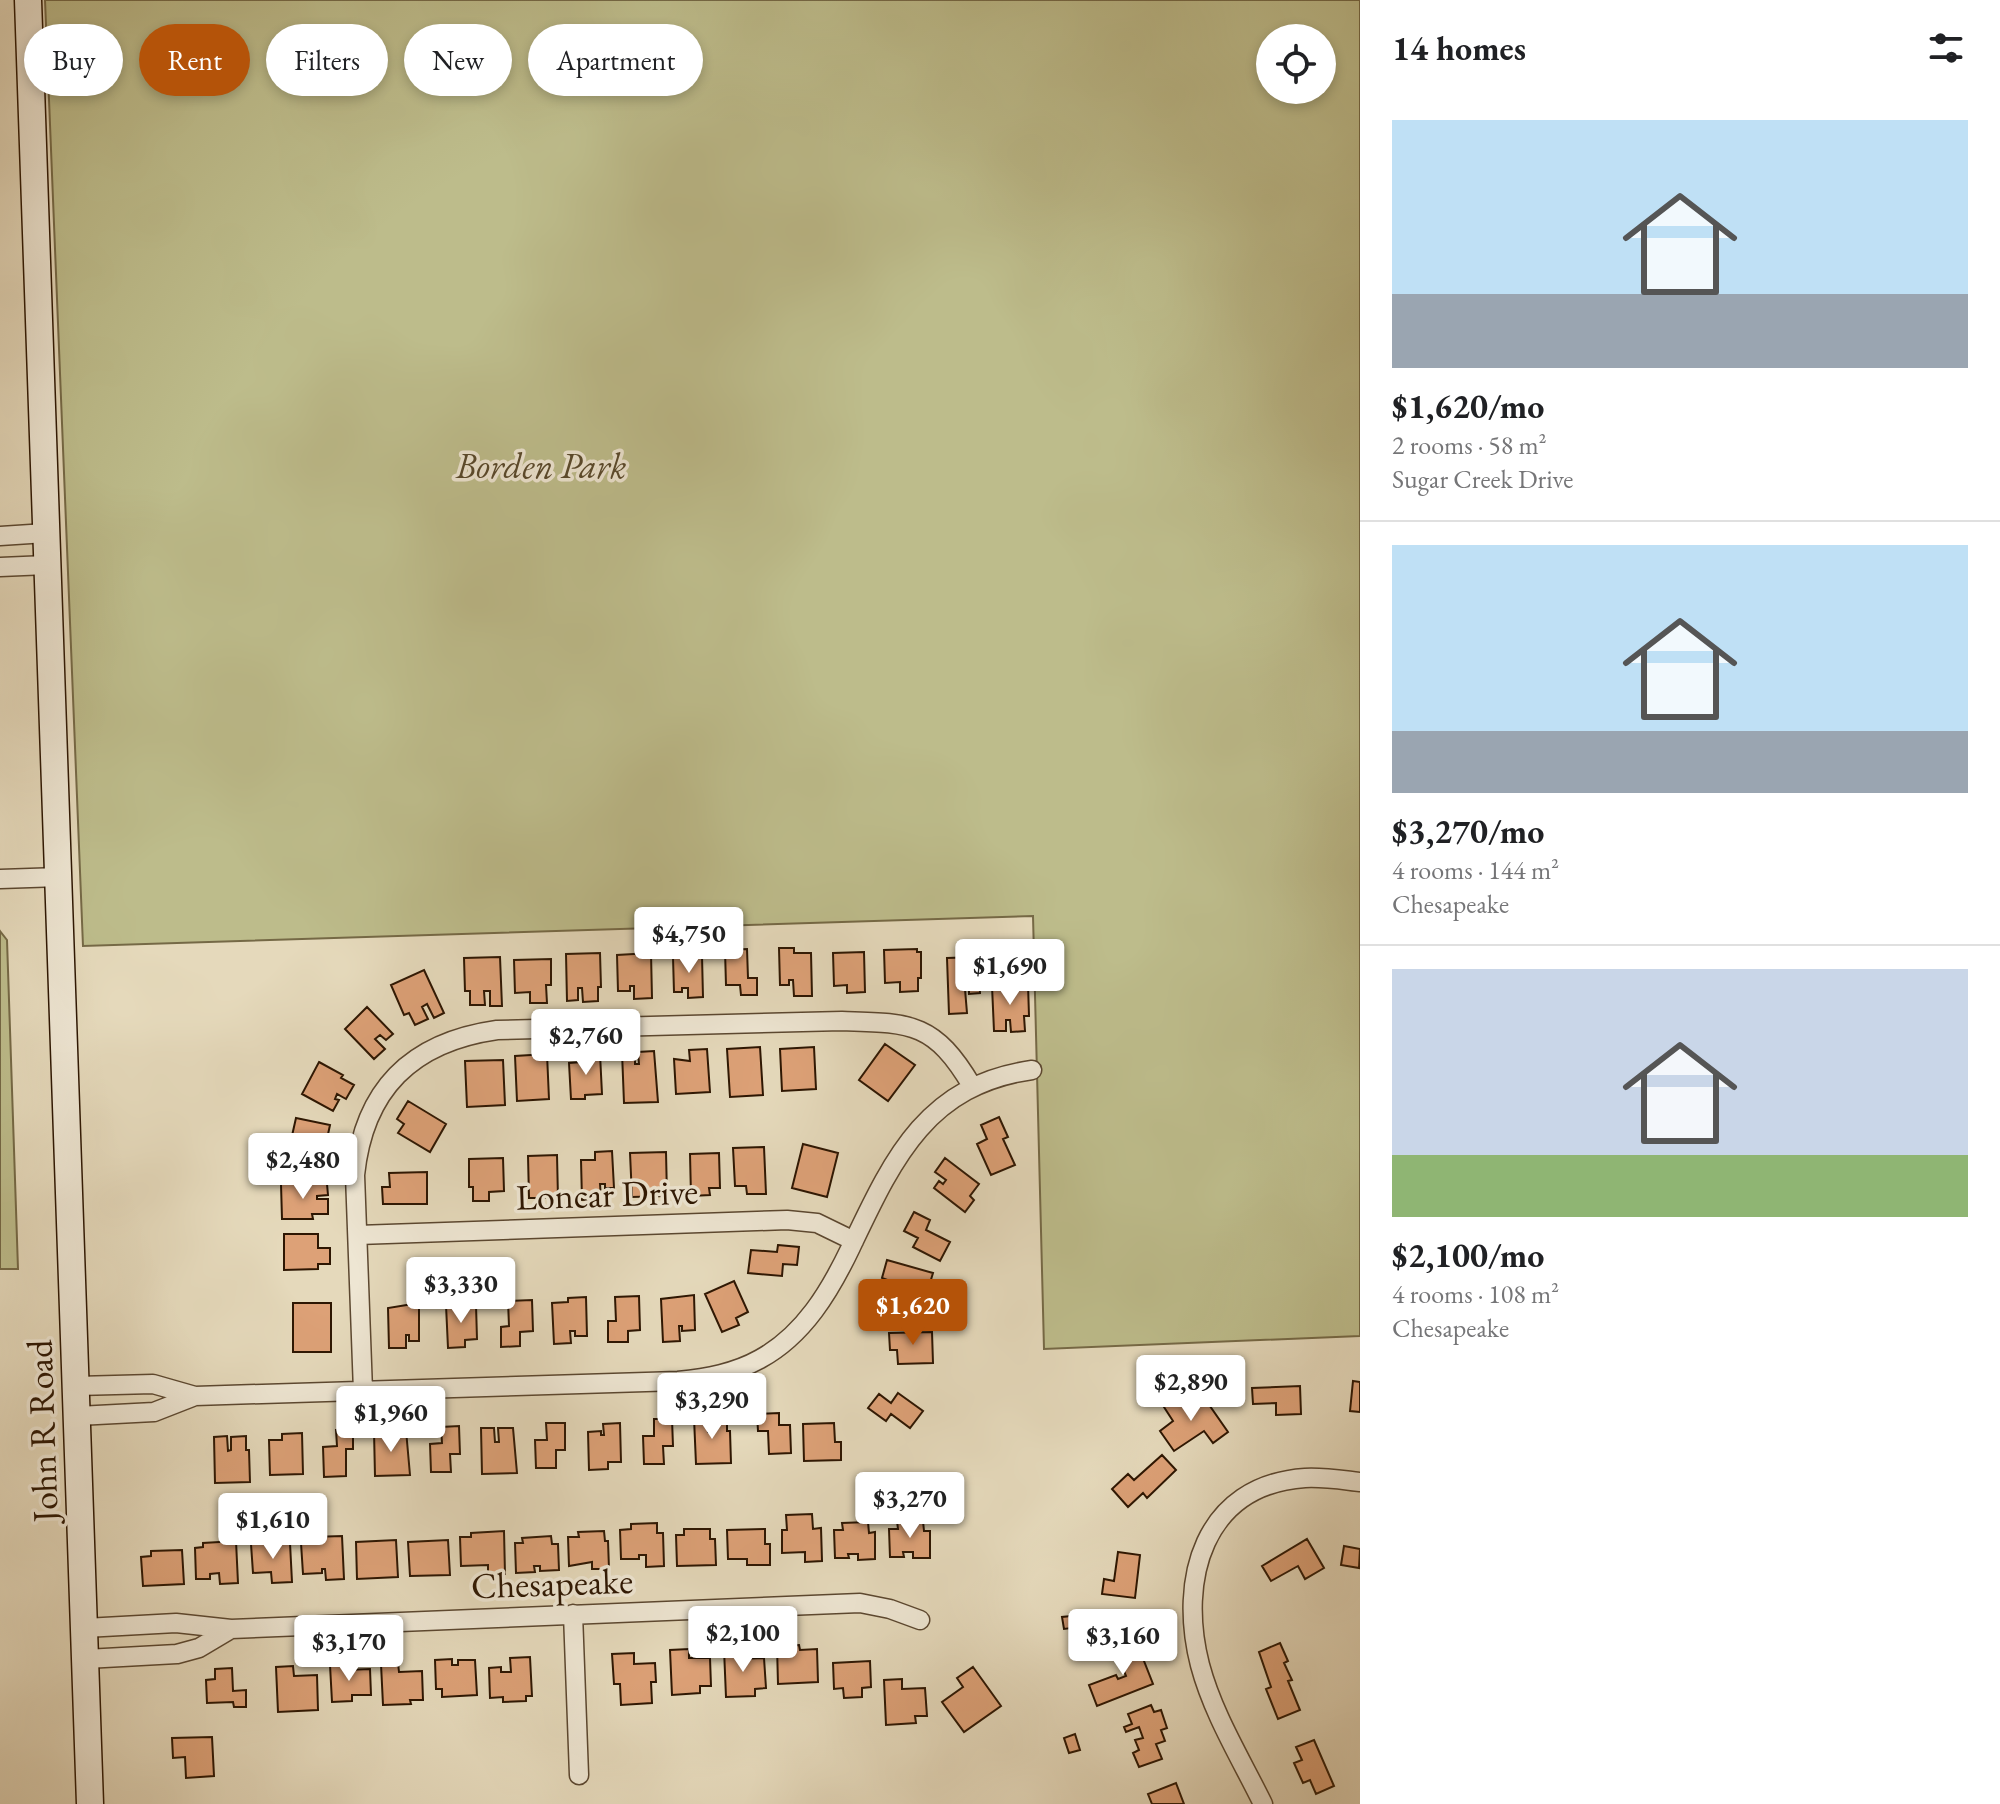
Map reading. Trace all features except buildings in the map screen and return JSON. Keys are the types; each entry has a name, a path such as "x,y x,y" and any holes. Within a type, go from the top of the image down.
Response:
{"main road":[{"name":"John R Road","path":"28,0 90,1804"}],"street":[{"path":"0,536 46,533"},
{"path":"0,567 47,565"},
{"path":"0,879 60,877"},
{"path":"363,1391 355,1175 358,1152 371,1111 382,1094 419,1057 455,1038 513,1030 892,1022 916,1027 933,1039 960,1067 972,1086"},
{"path":"77,1386 153,1384 195,1396 678,1381 720,1375 760,1359 795,1332 828,1291 913,1134 942,1106 972,1086 999,1076 1032,1070"},
{"name":"Loncar Drive","path":"358,1235 787,1220 817,1223 854,1241"},
{"path":"78,1416 154,1412 195,1396"},
{"path":"1263,1804 1209,1692 1201,1666 1192,1617 1197,1563 1220,1518 1240,1501 1259,1491 1302,1478 1360,1482"},
{"name":"Chesapeake","path":"85,1628 176,1623 231,1629 860,1603 890,1609 920,1620"},
{"path":"573,1614 579,1775"},
{"name":"Chesapeake","path":"86,1659 177,1654 199,1648 231,1629"}],"green space":[{"name":"Borden Park","path":"45,0 1360,0 1360,1336 1044,1349 1033,916 83,946 49,96 123,96 123,24 46,24"},
{"path":"0,931 7,940 18,1269 0,1269"}]}
